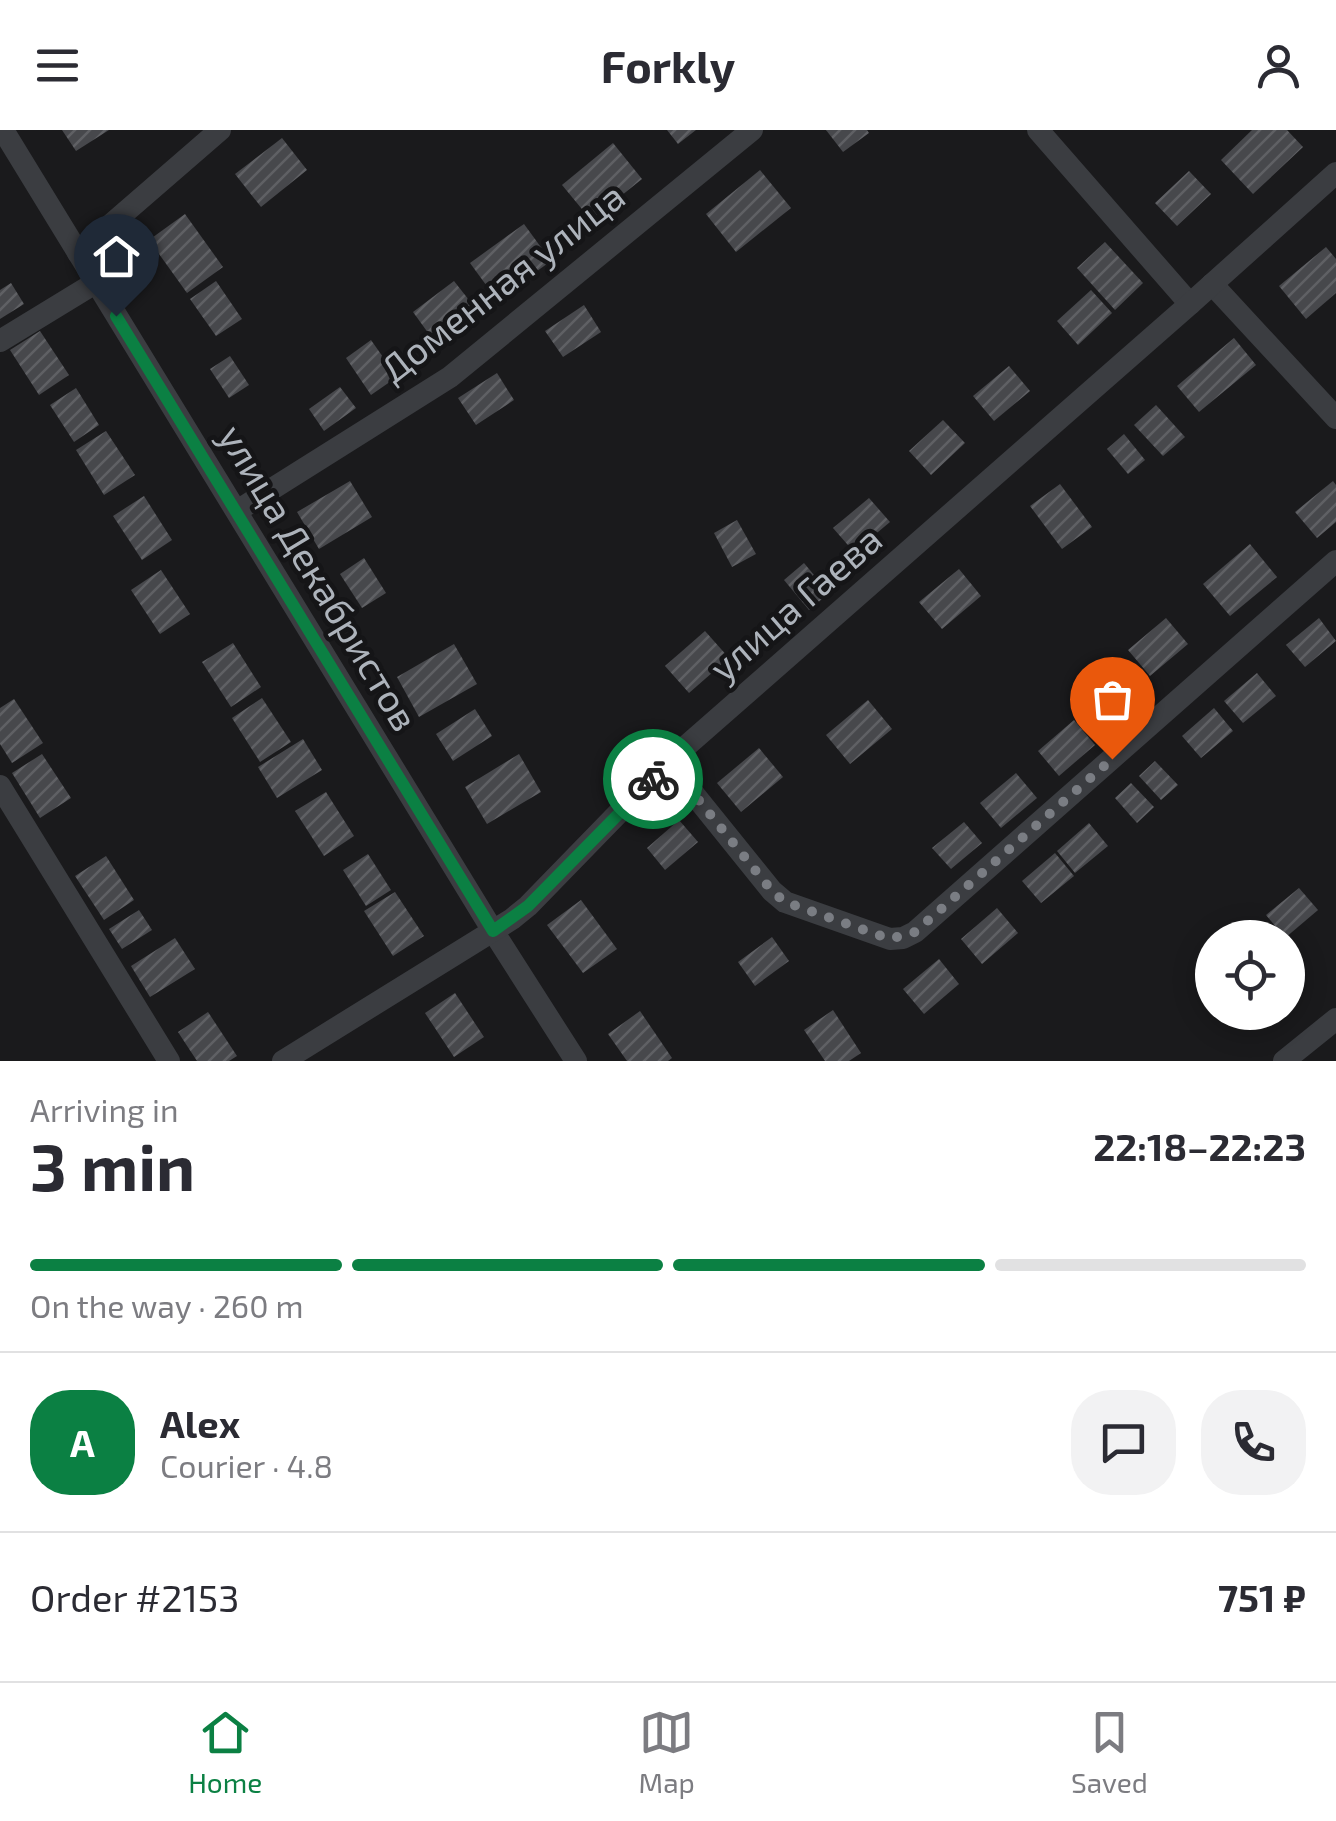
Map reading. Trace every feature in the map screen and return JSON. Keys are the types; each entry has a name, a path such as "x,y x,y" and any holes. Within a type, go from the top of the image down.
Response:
{"street":[{"name":"улица Декабристов","path":"2,130 576,1061"},
{"path":"78,253 220,130"},
{"name":"Доменная улица","path":"237,512 450,378 752,130"},
{"path":"1038,130 1190,304"},
{"name":"улица Гаева","path":"283,1061 528,906 668,762 1336,172"},
{"path":"0,341 96,284"},
{"path":"1212,284 1336,418"},
{"path":"668,762 785,902 890,939 903,938 915,932 1336,560"},
{"path":"0,786 169,1061"},
{"path":"1284,1061 1336,1020"}],"building":[{"path":"62,130 109,130 76,151"},
{"path":"667,130 696,130 678,144"},
{"path":"826,130 867,130 869,133 843,152"},
{"path":"1252,130 1287,130 1303,147 1253,194 1221,160"},
{"path":"282,138 307,170 261,207 235,174"},
{"path":"613,143 642,179 591,220 562,185"},
{"path":"760,170 791,208 736,252 706,214"},
{"path":"1189,171 1211,194 1177,226 1155,203"},
{"path":"185,214 223,267 187,293 149,240"},
{"path":"524,224 551,261 497,300 470,263"},
{"path":"1105,242 1143,283 1115,310 1077,268"},
{"path":"1326,247 1336,259 1336,293 1306,319 1279,286"},
{"path":"216,281 242,319 216,336 190,299"},
{"path":"454,281 476,309 434,341 413,312"},
{"path":"11,283 24,304 0,319 0,290"},
{"path":"1091,290 1112,313 1078,345 1057,321"},
{"path":"584,305 601,332 563,357 545,331"},
{"path":"40,331 69,375 39,395 10,350"},
{"path":"1234,338 1256,365 1199,412 1177,386"},
{"path":"371,340 397,377 371,395 346,358"},
{"path":"230,356 249,385 229,398 210,369"},
{"path":"1009,366 1030,391 994,421 973,396"},
{"path":"497,373 514,400 476,425 458,398"},
{"path":"340,387 356,408 324,431 309,409"},
{"path":"76,388 99,425 74,442 50,405"},
{"path":"1156,405 1185,437 1163,456 1134,425"},
{"path":"943,420 965,443 931,475 909,451"},
{"path":"106,431 135,475 104,495 76,450"},
{"path":"1124,434 1145,460 1128,474 1107,449"},
{"path":"350,481 372,517 319,549 297,512"},
{"path":"1333,481 1336,522 1317,538 1295,512"},
{"path":"1060,484 1092,527 1062,549 1030,506"},
{"path":"144,496 172,540 142,560 113,516"},
{"path":"869,498 890,522 854,552 833,528"},
{"path":"737,520 756,554 732,567 714,533"},
{"path":"1250,544 1277,577 1230,616 1203,584"},
{"path":"364,558 386,593 362,608 340,574"},
{"path":"804,563 829,593 809,610 784,580"},
{"path":"959,569 981,596 942,629 919,602"},
{"path":"161,570 190,614 160,634 131,590"},
{"path":"1166,618 1188,644 1150,676 1128,650"},
{"path":"1319,618 1336,641 1305,667 1286,645"},
{"path":"705,631 729,658 689,693 665,666"},
{"path":"233,643 261,687 231,707 202,662"},
{"path":"454,644 477,684 419,717 397,677"},
{"path":"1257,673 1276,696 1243,723 1224,701"},
{"path":"1126,677 1145,700 1112,728 1092,705"},
{"path":"262,698 291,742 260,762 232,718"},
{"path":"14,699 43,743 12,763 0,744 0,708"},
{"path":"868,700 892,729 850,764 826,735"},
{"path":"1214,708 1233,731 1201,758 1182,736"},
{"path":"475,709 492,736 453,761 436,734"},
{"path":"1074,720 1095,745 1059,776 1038,751"},
{"path":"303,739 322,770 277,798 258,767"},
{"path":"759,748 783,777 741,812 717,783"},
{"path":"42,754 71,798 40,818 12,773"},
{"path":"519,754 541,792 487,824 465,787"},
{"path":"1155,761 1178,785 1161,800 1139,776"},
{"path":"1016,773 1037,798 1001,828 980,803"},
{"path":"1131,783 1154,807 1137,823 1115,798"},
{"path":"326,792 354,836 324,856 295,811"},
{"path":"679,820 698,842 665,870 647,848"},
{"path":"964,822 982,843 951,869 932,848"},
{"path":"1089,823 1108,846 1075,873 1057,851"},
{"path":"1055,853 1074,876 1041,903 1022,881"},
{"path":"368,854 391,890 366,906 343,870"},
{"path":"106,856 134,900 104,920 75,876"},
{"path":"1299,888 1318,910 1305,921 1270,920 1266,915"},
{"path":"395,892 424,936 393,956 364,911"},
{"path":"581,900 617,949 583,973 547,925"},
{"path":"997,908 1018,933 982,964 961,939"},
{"path":"139,910 152,930 122,949 109,929"},
{"path":"772,937 789,961 755,986 738,962"},
{"path":"175,938 195,969 150,997 131,966"},
{"path":"939,959 959,984 924,1014 903,989"},
{"path":"455,993 484,1037 454,1057 425,1013"},
{"path":"833,1010 861,1053 849,1061 825,1061 804,1030"},
{"path":"640,1011 672,1058 668,1061 627,1061 608,1034"},
{"path":"208,1012 237,1056 229,1061 197,1061 178,1032"}],"way so far":[{"path":"653,779 668,762 785,902 890,939 915,932 1112,759"}],"route":[{"path":"116,316 493,931 528,906 653,779"}]}
